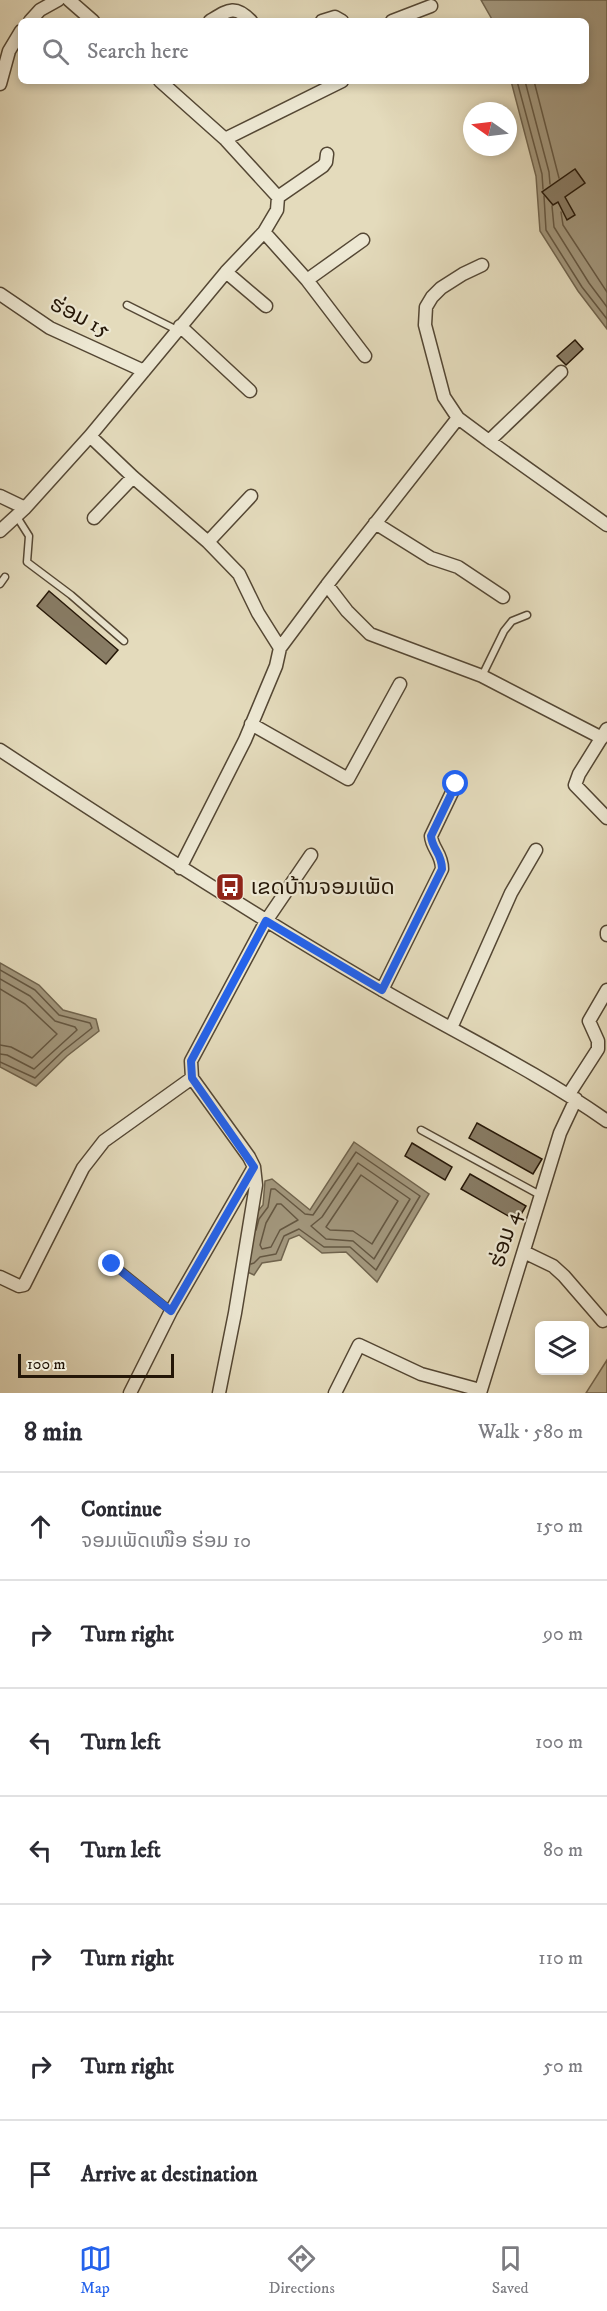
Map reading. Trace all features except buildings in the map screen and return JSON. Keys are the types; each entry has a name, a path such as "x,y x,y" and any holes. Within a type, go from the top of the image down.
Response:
{"street":[{"path":"33,18 40,10 58,0"},
{"path":"69,0 90,18"},
{"path":"400,18 431,6"},
{"path":"215,18 229,10 237,10 247,18"},
{"path":"0,84 9,51 18,37"},
{"path":"163,84 225,139 278,197"},
{"path":"225,139 336,84"},
{"path":"0,531 90,435 226,272 264,232 276,210 278,197 323,166 327,154"},
{"path":"264,232 307,280 365,356"},
{"path":"307,280 363,240"},
{"path":"482,265 463,273 441,288 426,307 425,325 444,397 458,418 607,525"},
{"path":"226,272 266,306"},
{"name":"ຮ່ອມ 15","path":"0,294 50,328 144,372"},
{"path":"179,328 250,391"},
{"path":"489,441 561,372"},
{"path":"180,868 245,740 276,666 280,648 458,418"},
{"path":"90,435 133,477 208,542 239,574 258,613 280,648"},
{"path":"94,518 133,477"},
{"path":"0,496 20,512"},
{"path":"208,542 251,496"},
{"path":"375,523 431,558 458,567 503,597"},
{"path":"327,585 366,632 482,676 605,734 579,774 575,785 607,818"},
{"path":"251,724 348,779 400,684"},
{"path":"0,750 180,868 266,921 382,990 572,1096 607,1120"},
{"path":"382,990 442,869 442,858 431,842 431,836 456,784"},
{"path":"452,1028 511,892 536,850"},
{"path":"219,1393 236,1313 256,1185 254,1167 192,1078 191,1061 266,921 311,855"},
{"name":"ຮ່ອມ 4","path":"480,1392 572,1096 598,1048 598,1041 589,1022 607,990"},
{"path":"0,1277 19,1286 24,1285 83,1168 104,1141 192,1078"},
{"path":"130,1393 171,1311 254,1167"},
{"path":"524,1252 553,1266 603,1321"},
{"path":"335,1393 358,1345 421,1374 480,1392"}],"lane":[{"path":"127,305 179,328"},
{"path":"20,512 29,536 27,562 71,595 124,641"},
{"path":"0,584 5,577"},
{"path":"482,676 504,631 512,621 527,615"},
{"path":"421,1130 540,1195"},
{"path":"112,1264 171,1311"}],"shaded area":[{"path":"607,1360 607,1393 586,1393"}],"water":[{"path":"481,0 607,0 607,329 578,291 540,231 536,176 512,84 589,84 589,18 491,18"},
{"path":"0,963 39,985 63,1010 96,1019 99,1031 67,1056 36,1086 0,1067"},
{"path":"354,1142 429,1194 377,1282 346,1252 322,1253 299,1235 289,1239 281,1260 262,1263 254,1275 241,1269 253,1217 263,1205 265,1181 272,1179 310,1210"}],"place":[{"name":"ເຂດບ້ານຈອມເພັດ","path":"230,887"}],"route":[{"path":"112,1264 171,1311 254,1167 192,1078 191,1061 266,921 382,990 442,869 442,858 431,842 431,836 456,784"}]}
